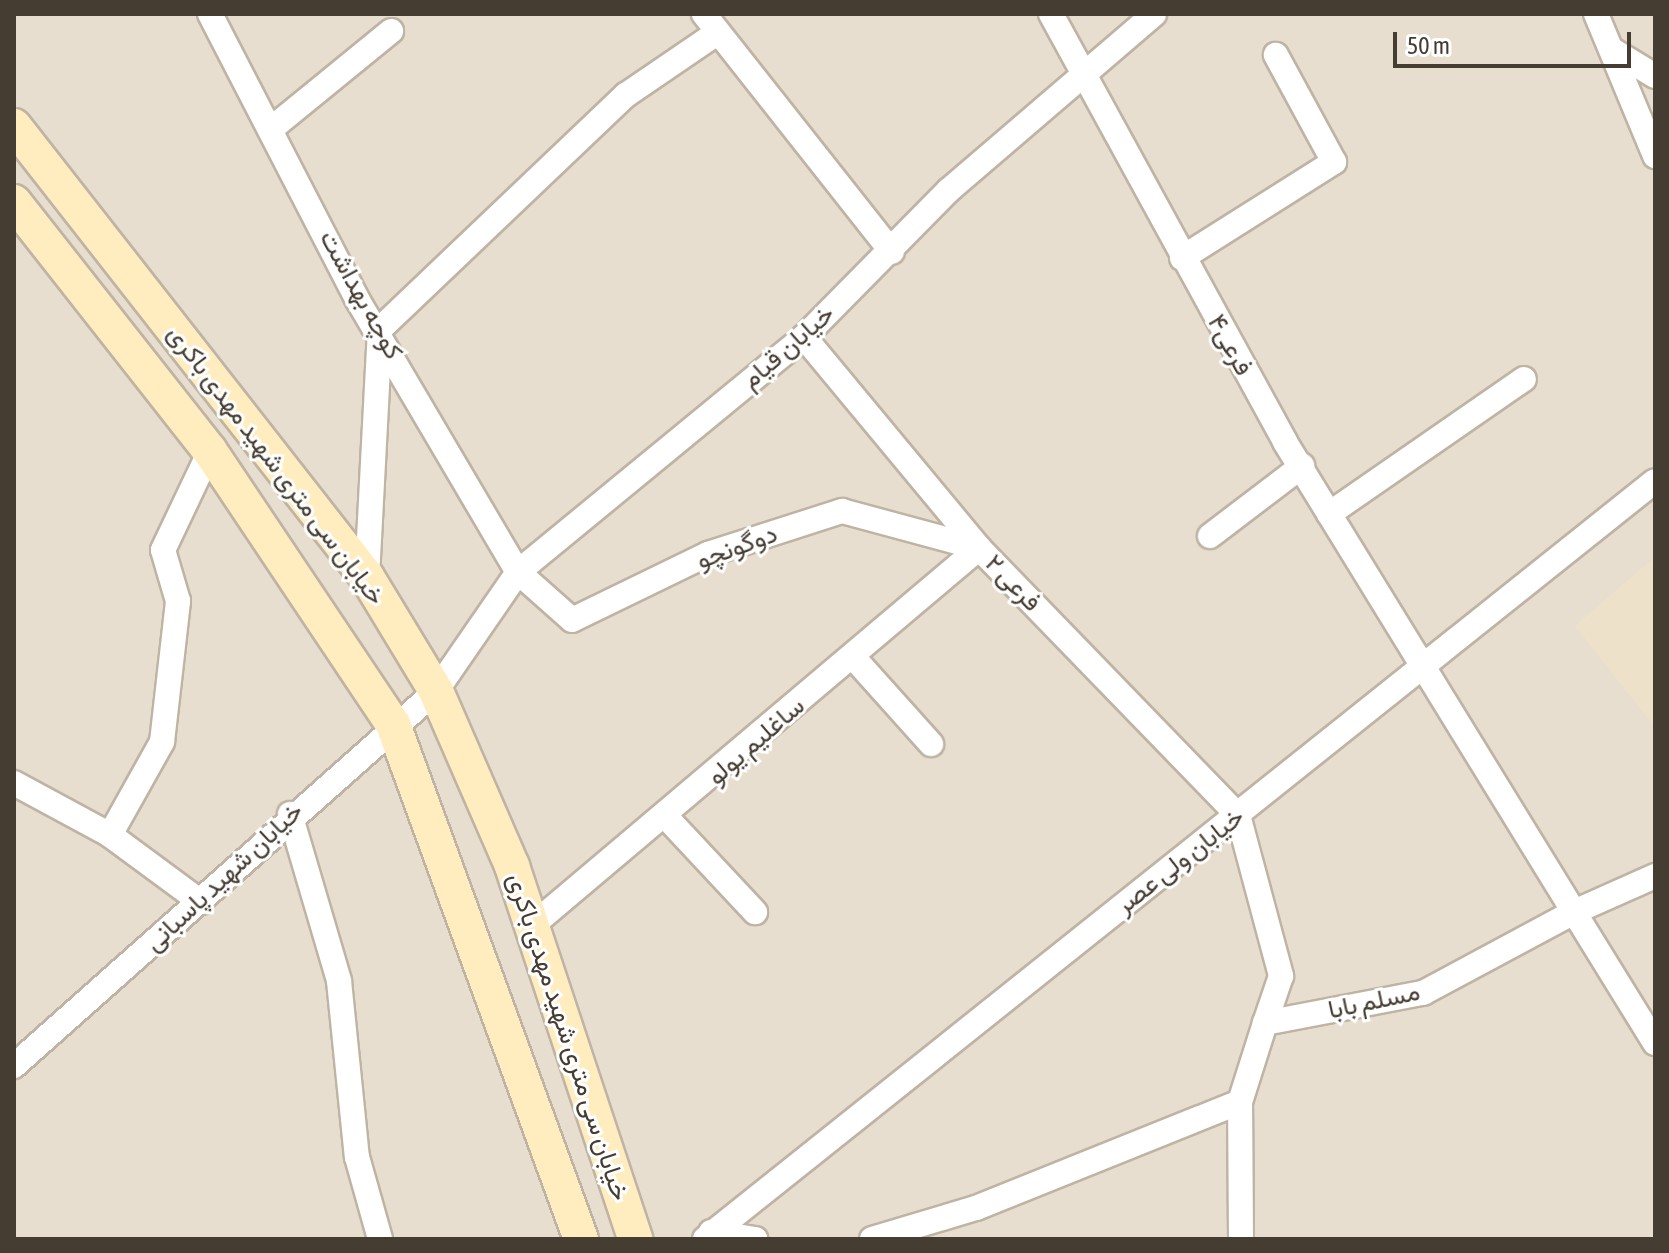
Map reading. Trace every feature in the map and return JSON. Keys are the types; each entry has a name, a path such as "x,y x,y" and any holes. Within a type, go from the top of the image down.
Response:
{"main road":[{"name":"خیابان سی متری شهید مهدی باکری","path":"14,126 367,577 436,691 512,866 528,929 635,1239"},
{"name":"خیابان سی متری شهید مهدی باکری","path":"14,202 210,451 393,724 581,1239"}],"street":[{"name":"فرعی۴","path":"1051,14 1088,75 1182,258 1329,514 1574,912"},
{"name":"خیابان قیام","path":"436,691 518,572 804,337 892,252 949,190 1088,75 1154,14"},
{"path":"1596,14 1614,51 1655,156"},
{"name":"کوچه بهداشت","path":"223,19 271,129 518,572"},
{"path":"367,577 380,329 626,95 711,23 892,252"},
{"path":"271,129 391,31"},
{"path":"1614,51 1655,76"},
{"path":"1182,258 1334,162 1276,55"},
{"name":"فرعی ۲","path":"804,337 979,548 1238,815"},
{"path":"1329,514 1524,379"},
{"path":"110,835 162,742 178,601 163,550 210,451"},
{"path":"1210,536 1302,466"},
{"name":"خیابان ولی عصر","path":"708,1235 1425,668 1655,481"},
{"name":"دوگونچو","path":"518,572 572,620 708,554 842,511 979,548"},
{"name":"ساغلیم یولو","path":"528,929 667,818 979,548"},
{"path":"853,657 931,744"},
{"name":"خیابان شهید پاسبانی","path":"14,1066 201,902 290,814 393,724 436,691"},
{"path":"14,783 110,835 201,902"},
{"path":"290,814 339,981 357,1157 380,1239"},
{"path":"1238,815 1281,976 1240,1102 1241,1239"},
{"path":"667,818 755,912"},
{"name":"مسلم بابا","path":"1265,1023 1423,993 1574,912 1655,876"},
{"path":"1574,912 1655,1043"},
{"path":"872,1239 976,1208 1240,1102"},
{"path":"708,1235 755,1239"}],"shaded area":[{"path":"14,14 1655,14 1655,1239 14,1239"},
{"path":"1655,557 1655,727 1575,626"}]}
